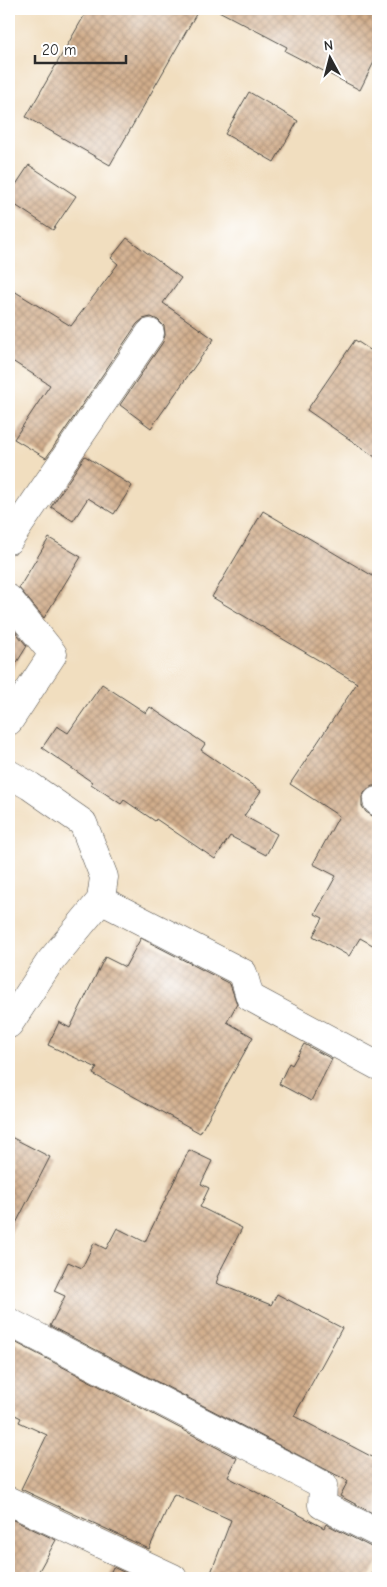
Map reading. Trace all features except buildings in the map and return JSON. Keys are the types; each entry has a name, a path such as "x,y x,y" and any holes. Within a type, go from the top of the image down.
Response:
{"street":[{"path":"9,540 150,333"},
{"path":"9,599 53,654 9,721"},
{"path":"9,774 30,786 83,823 104,877 101,900 49,963 9,1024"},
{"path":"101,900 243,973 250,997 378,1066"},
{"path":"9,1322 323,1485 322,1505 378,1534"},
{"path":"9,1501 173,1578"}]}
